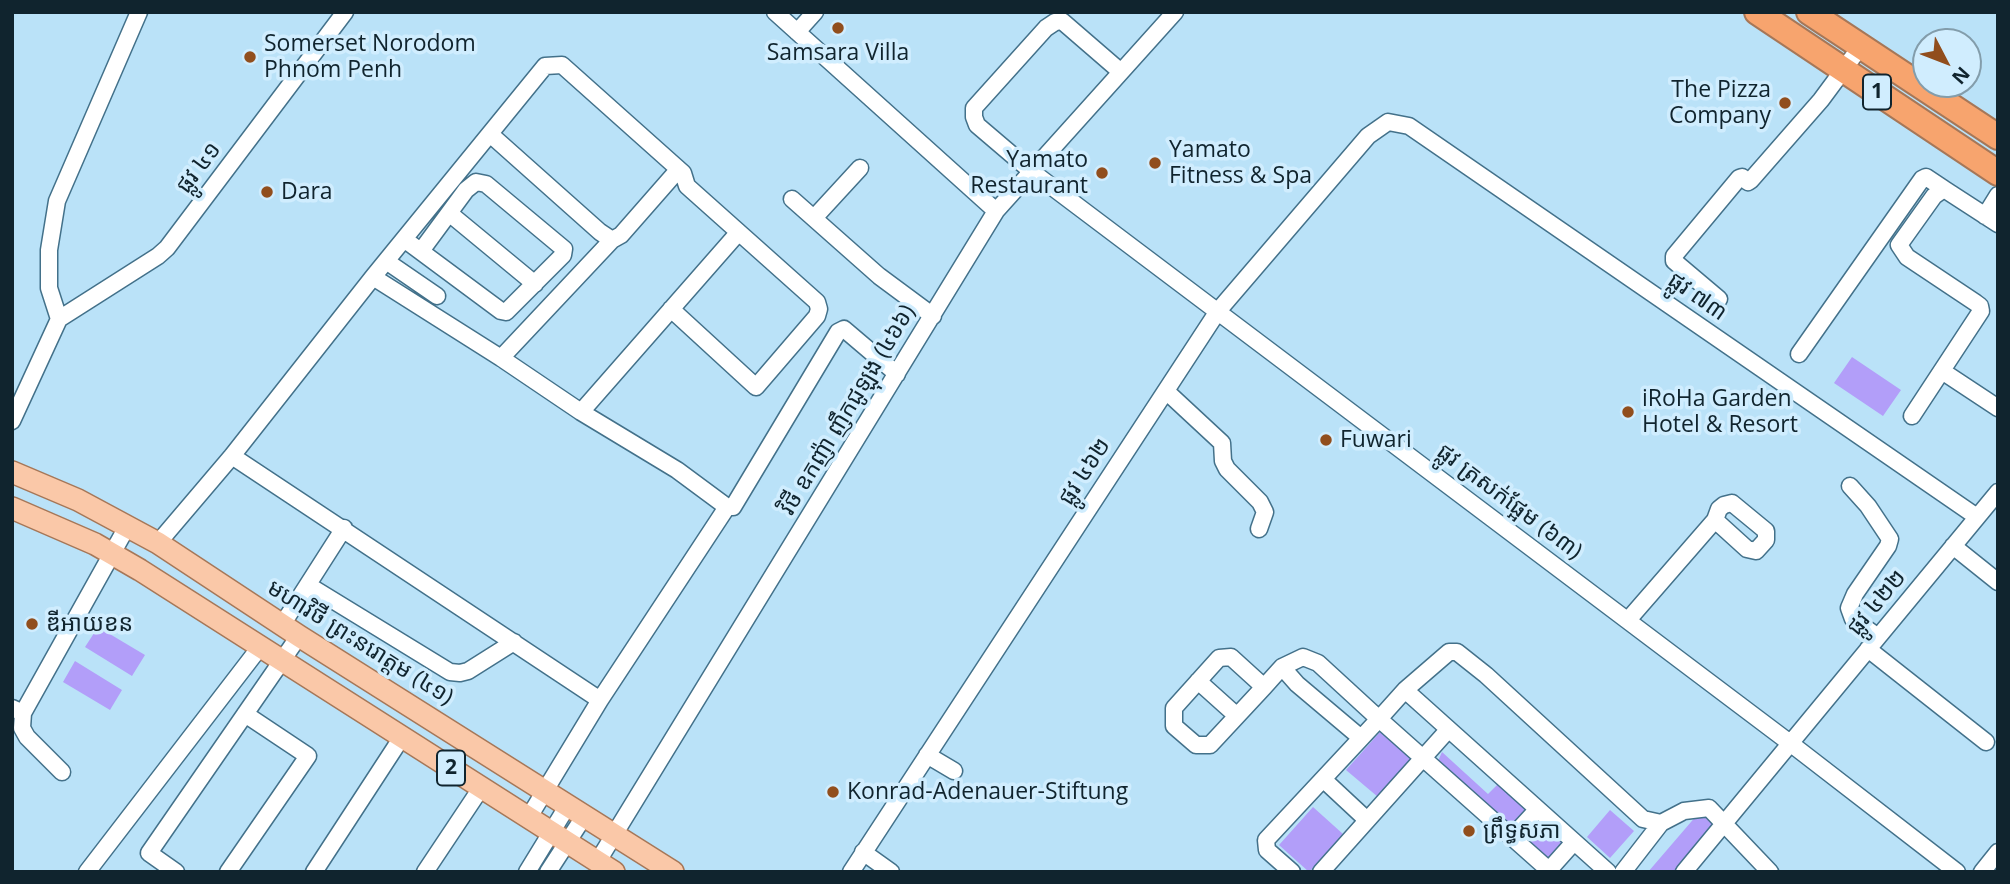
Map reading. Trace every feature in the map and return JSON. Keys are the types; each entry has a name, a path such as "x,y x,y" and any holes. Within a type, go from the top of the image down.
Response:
{"highway":[{"name":"1","path":"1757,12 1998,173"},
{"path":"1789,33 1803,12"},
{"name":"1","path":"1809,12 1998,137"}],"main road":[{"name":"មហាវិថី ព្រះនរោត្តម (៤១)","path":"12,472 128,525 158,543 320,649 673,872"},
{"name":"2","path":"12,508 113,554 606,866"}],"street":[{"path":"12,421 59,319 49,288 48,250 57,201 139,12"},
{"name":"ផ្លូវ ៤១","path":"59,319 167,248 345,12"},
{"path":"775,12 996,211"},
{"path":"797,32 815,12"},
{"name":"វិថី ឧកញ៉ា ញឹកជូឡុង (៤៦៦)","path":"606,866 615,835 996,211 1175,12"},
{"name":"ផ្លូវ ត្រសក់ផ្អែម (៦៣)","path":"1121,72 1062,20 1055,22 1046,28 974,108 977,125 1031,171 1628,620 1957,872"},
{"path":"1719,299 1674,261 1674,256 1739,178 1750,182 1861,46"},
{"path":"158,543 232,456 545,66 562,65 683,173 687,186 817,302 819,309 817,316 756,387 671,309"},
{"name":"ផ្លូវ ៤៦២","path":"851,872 1218,311 1368,136 1388,122"},
{"name":"ផ្លូវ ៧៣","path":"1388,122 1409,126 1977,517"},
{"path":"490,134 612,240"},
{"path":"814,218 860,168"},
{"path":"501,358 612,240 621,235 678,170"},
{"path":"1799,354 1922,178 1926,177 1991,220 1998,195"},
{"path":"404,239 501,311 510,310 564,255 564,249 486,184 476,182 421,251"},
{"path":"1912,416 1981,312 1980,306 1907,257 1899,245 1934,196 1944,189"},
{"path":"792,199 879,276 933,316"},
{"path":"449,213 535,284"},
{"path":"581,412 738,233"},
{"path":"386,261 437,296"},
{"path":"373,277 581,412 677,470 727,507 733,507 838,332 844,329"},
{"path":"819,309 897,374"},
{"path":"1941,371 1998,408"},
{"path":"1166,391 1222,443 1223,461 1227,469 1260,502 1265,512 1259,529"},
{"path":"232,456 600,700"},
{"path":"1850,486 1868,506 1890,539 1855,594 1849,608 1853,619 1873,643 1986,742"},
{"name":"ផ្លូវ ៤២២","path":"1684,872 1998,492"},
{"path":"529,817 600,700 727,507"},
{"path":"1628,620 1715,520"},
{"path":"62,772 27,737 17,711 128,525"},
{"path":"176,872 149,853 283,661 308,585 344,528"},
{"path":"1953,546 1998,582"},
{"path":"308,585 450,672 468,671 514,642"},
{"path":"87,872 260,647"},
{"path":"304,674 320,649"},
{"path":"1292,872 1267,850 1266,840 1405,690 1449,652 1464,656 1643,819 1661,823"},
{"path":"1264,687 1231,657 1219,658 1174,708 1174,726 1196,745 1210,745 1264,687 1282,667 1303,657 1318,663 1550,871 1574,842"},
{"path":"1282,667 1297,684 1361,738"},
{"path":"1198,681 1237,716"},
{"path":"1405,690 1608,872"},
{"path":"228,872 308,756 245,714"},
{"path":"1321,872 1448,730"},
{"path":"314,872 402,737"},
{"path":"927,755 954,771"},
{"path":"1323,779 1367,820"},
{"path":"425,872 481,788"},
{"path":"1623,872 1661,823 1684,811 1709,808 1770,872"},
{"path":"528,870 559,837 576,810"},
{"path":"1512,837 1537,810"},
{"path":"548,872 559,837"},
{"path":"863,852 891,872"},
{"path":"1982,872 1998,852"}],"shaded area":[{"path":"1852,357 1901,390 1883,416 1834,383"},
{"path":"98,627 145,655 132,676 85,647"},
{"path":"75,661 122,690 110,710 63,682"},
{"path":"1380,732 1412,759 1378,797 1346,770"},
{"path":"1442,752 1488,794 1498,784 1502,784 1530,810 1513,829 1438,761"},
{"path":"1313,807 1343,834 1309,872 1279,845"},
{"path":"1610,810 1634,831 1610,858 1587,837"},
{"path":"1707,814 1718,820 1677,872 1648,872 1697,815"},
{"path":"1539,818 1564,840 1548,859 1520,835"}],"place":[{"name":"Samsara Villa","path":"838,28"},
{"name":"Somerset Norodom Phnom Penh","path":"250,57"},
{"name":"The Pizza Company","path":"1785,103"},
{"name":"Yamato Fitness & Spa","path":"1155,163"},
{"name":"Yamato Restaurant","path":"1102,173"},
{"name":"Dara","path":"267,192"},
{"name":"iRoHa Garden Hotel & Resort","path":"1628,412"},
{"name":"Fuwari","path":"1326,440"},
{"name":"ឌីអាយខន","path":"32,624"},
{"name":"Konrad-Adenauer-Stiftung","path":"833,792"},
{"name":"ព្រឹទ្ធសភា","path":"1469,831"}]}
